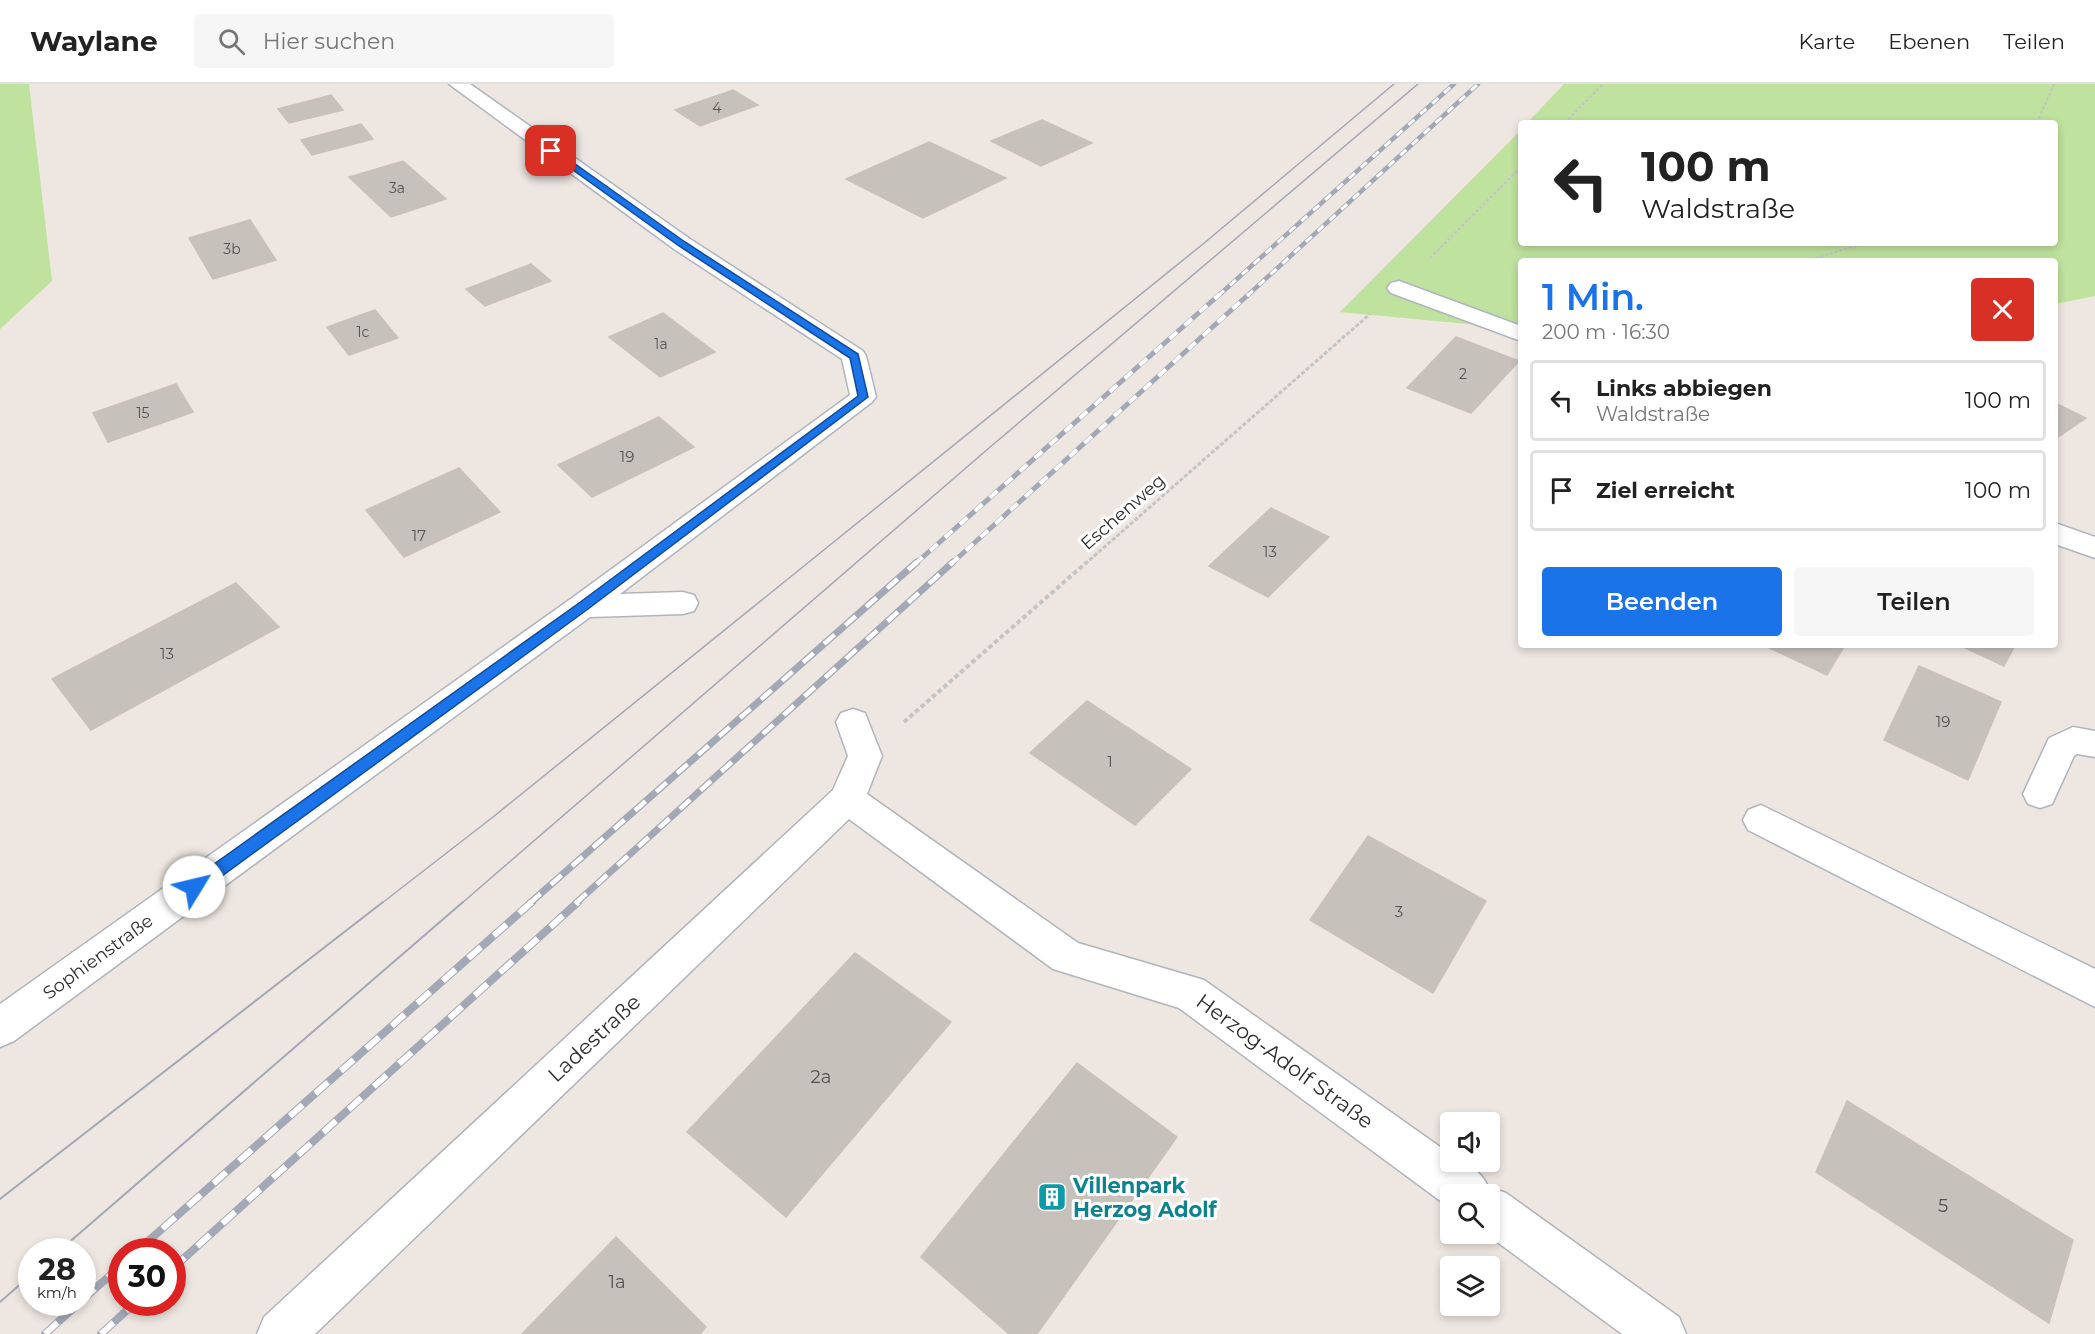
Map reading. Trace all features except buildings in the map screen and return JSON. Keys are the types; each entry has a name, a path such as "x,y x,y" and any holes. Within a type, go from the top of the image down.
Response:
{"street":[{"name":"Sophienstraße","path":"0,1028 583,606 863,397 854,356 682,244 458,84"},
{"path":"1399,288 1518,333"},
{"path":"2058,534 2095,548"},
{"path":"583,606 683,603"},
{"name":"Ladestraße","path":"281,1334 847,799 859,739"},
{"path":"2040,794 2061,747 2073,740 2095,744"},
{"name":"Herzog-Adolf Straße","path":"847,799 1067,957 1190,993 1455,1184"},
{"path":"1761,819 2095,989"},
{"path":"1500,1216 1662,1334"}],"path":[{"path":"1568,120 1603,84"},
{"path":"2038,120 2054,84"},
{"name":"Eschenweg","path":"859,739 1399,288 1518,170"},
{"path":"1816,258 1855,246"}],"green space":[{"path":"0,84 29,84 52,281 0,329"},
{"path":"1564,84 2095,84 2095,296 2058,303 2058,258 1518,258 1518,329 1340,312 1518,133 1518,246 2058,246 2058,120 1530,120"}],"tram line":[{"path":"382,903 493,817 1203,244 1394,84"},
{"path":"462,903 989,448 1418,84"},
{"path":"0,1199 383,902"},
{"path":"74,1238 463,902"},
{"path":"0,1302 18,1286"}],"railway":[{"path":"1218,296 1454,84"},
{"path":"1247,296 1478,84"},
{"path":"915,564 1220,294"},
{"path":"951,564 1249,294"},
{"path":"530,903 917,562"},
{"path":"576,903 953,562"},
{"path":"152,1238 532,902"},
{"path":"186,1256 578,902"},
{"path":"96,1288 108,1277"},
{"path":"45,1334 65,1316"},
{"path":"101,1334 121,1316"}],"place":[{"name":"Villenpark Herzog Adolf","path":"1052,1197"}],"route":[{"path":"194,887 583,606 863,397 854,356 682,244 551,151"}]}
